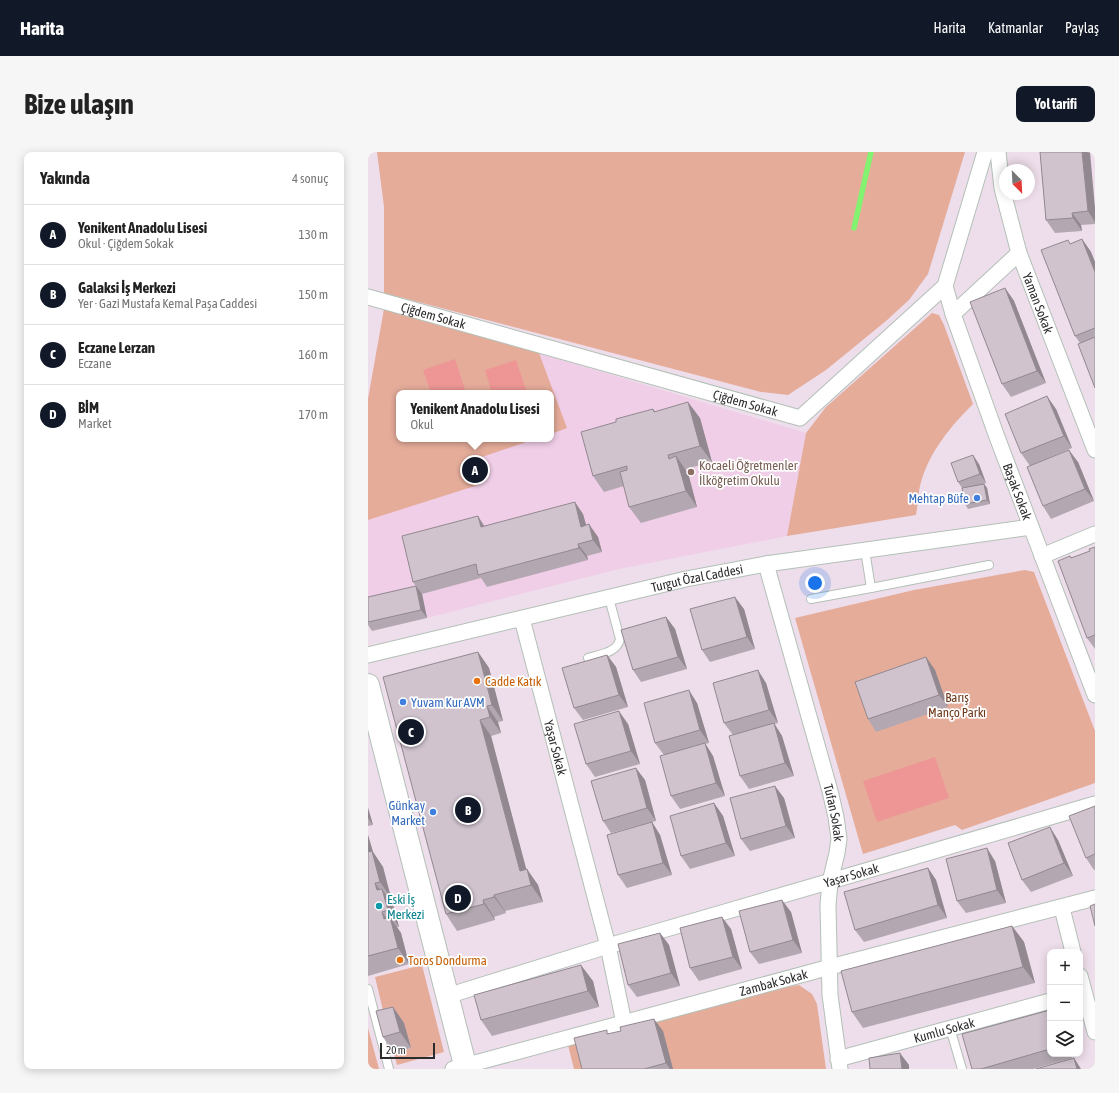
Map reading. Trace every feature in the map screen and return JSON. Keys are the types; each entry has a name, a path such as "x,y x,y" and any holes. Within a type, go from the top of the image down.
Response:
{"street":[{"path":"945,286 985,152"},
{"name":"Yaman Sokak","path":"998,152 1002,188 1019,252 1095,450"},
{"path":"953,314 1019,252"},
{"name":"Çiğdem Sokak","path":"368,297 800,418 945,286"},
{"name":"Başak Sokak","path":"945,286 953,314 997,437 1095,696"},
{"name":"Turgut Özal Caddesi","path":"368,655 686,579 766,564 1031,527"},
{"path":"1042,556 1095,534"},
{"name":"Tufan Sokak","path":"766,564 836,817 839,839 830,882 828,905 830,995 839,1064"},
{"name":"Yaşar Sokak","path":"522,618 608,946 624,1023"},
{"path":"368,685 447,996 461,1068"},
{"name":"Yaşar Sokak","path":"447,996 608,946 1095,804"},
{"name":"Zambak Sokak","path":"461,1068 830,967 1062,908 1095,898"},
{"path":"1062,908 1073,949"},
{"path":"1086,991 1095,1032"},
{"name":"Kumlu Sokak","path":"839,1064 950,1028 1047,1002"}],"lane":[{"path":"865,550 871,588"},
{"path":"811,599 989,565"},
{"path":"588,658 616,649 619,644 620,639 609,598"},
{"path":"368,989 389,1069"},
{"path":"950,1028 962,1069"}],"shaded area":[{"path":"384,309 539,353 806,433 787,536 619,569 427,618 422,595 368,607 368,399"},
{"path":"455,359 465,390 430,390 423,370"},
{"path":"516,360 526,390 491,390 485,370"},
{"path":"935,757 949,798 877,822 863,781"}],"green space":[{"path":"377,152 965,152 928,274 909,300 886,321 826,370 788,395 761,392 384,293 384,207"},
{"path":"384,309 539,353 553,390 396,390 396,442 526,442 473,460 478,485 368,520 368,399"},
{"path":"932,313 939,315 944,325 973,404 949,430 930,460 920,486 916,515 787,536 806,433 826,407"},
{"path":"554,393 567,428 554,433"},
{"name":"Barış Manço Parkı","path":"1025,570 1034,572 1095,731 1095,783 962,830 955,825 863,854 795,618 914,590"},
{"path":"422,965 444,1052 397,1065 394,1053 411,1048 387,1027 375,977"},
{"path":"799,985 812,994 817,1004 826,1069 574,1069 568,1045 780,988"},
{"path":"368,1028 379,1069 368,1069"}],"building":[{"path":"1040,152 1082,152 1088,211 1072,213 1073,218 1046,220"},
{"path":"1082,239 1095,272 1095,328 1075,336 1041,250 1068,240 1070,244"},
{"path":"1005,288 1037,371 1002,384 970,302"},
{"path":"1095,337 1095,388 1078,344"},
{"path":"1047,396 1064,436 1021,453 1005,414"},
{"path":"688,402 700,446 668,455 669,459 676,456 686,491 629,507 620,472 627,470 627,466 593,476 581,432 616,422 616,419 653,409 654,412"},
{"path":"1069,450 1085,489 1043,506 1027,467"},
{"path":"973,455 980,474 958,482 951,463"},
{"name":"Mehtap Büfe","path":"984,484 987,500 965,504 962,488"},
{"path":"575,502 581,527 589,524 593,540 578,544 579,548 478,575 476,564 413,582 402,536 478,516 481,527"},
{"path":"1095,547 1095,635 1087,638 1058,561 1090,551 1089,549"},
{"path":"416,586 421,610 368,622 368,597"},
{"path":"735,597 747,637 702,650 690,609"},
{"path":"666,617 678,657 633,670 621,630"},
{"path":"478,652 492,705 487,706 490,717 480,720 520,871 527,869 531,885 494,895 494,897 483,900 484,904 446,914 383,677"},
{"path":"607,655 619,695 574,708 562,668"},
{"path":"926,657 939,695 868,719 855,682"},
{"path":"758,670 769,710 724,723 713,683"},
{"path":"689,690 700,730 655,743 644,703"},
{"path":"619,711 631,751 586,764 574,724"},
{"path":"774,723 785,763 740,776 729,736"},
{"path":"705,743 716,783 671,796 660,756"},
{"path":"636,768 647,808 603,821 591,781"},
{"path":"775,786 786,826 741,839 730,798"},
{"path":"714,803 726,843 681,856 670,816"},
{"path":"1095,806 1095,854 1086,858 1069,816"},
{"path":"652,822 663,863 618,875 607,835"},
{"path":"1050,827 1064,863 1022,880 1008,843"},
{"path":"987,848 997,890 957,901 946,859"},
{"path":"372,851 380,882 375,883 377,890 382,889 388,910 382,912 384,919 390,917 398,948 368,956 368,852"},
{"path":"928,868 938,905 855,930 844,892"},
{"path":"782,900 793,940 750,952 739,911"},
{"path":"1095,904 1095,926 1090,906"},
{"path":"722,917 733,957 690,968 680,928"},
{"path":"1012,926 1023,967 852,1012 841,971"},
{"path":"660,933 671,973 628,985 618,944"},
{"path":"581,965 588,991 481,1020 474,995"},
{"path":"393,1007 400,1032 383,1037 376,1011"},
{"path":"1047,1011 1047,1050 981,1069 972,1069 962,1034"},
{"path":"654,1019 666,1063 644,1069 582,1069 574,1038 607,1030 607,1034 621,1031 620,1027"},
{"path":"900,1053 902,1069 870,1069 869,1058"},
{"path":"1074,1058 1077,1069 1036,1069"}],"waterway":[{"path":"854,228 871,152"}],"place":[{"name":"Yenikent Anadolu Lisesi","path":"475,470"},
{"name":"Kocaeli Öğretmenler İlköğretim Okulu","path":"691,472"},
{"name":"Mehtap Büfe","path":"977,498"},
{"name":"Cadde Katık","path":"477,681"},
{"name":"Yuvam Kur AVM","path":"403,702"},
{"name":"Eczane Lerzan","path":"411,732"},
{"name":"Galaksi İş Merkezi","path":"468,810"},
{"name":"Günkay Market","path":"433,812"},
{"name":"BİM","path":"458,898"},
{"name":"Eski İş Merkezi","path":"379,906"},
{"name":"Toros Dondurma","path":"400,960"}]}
